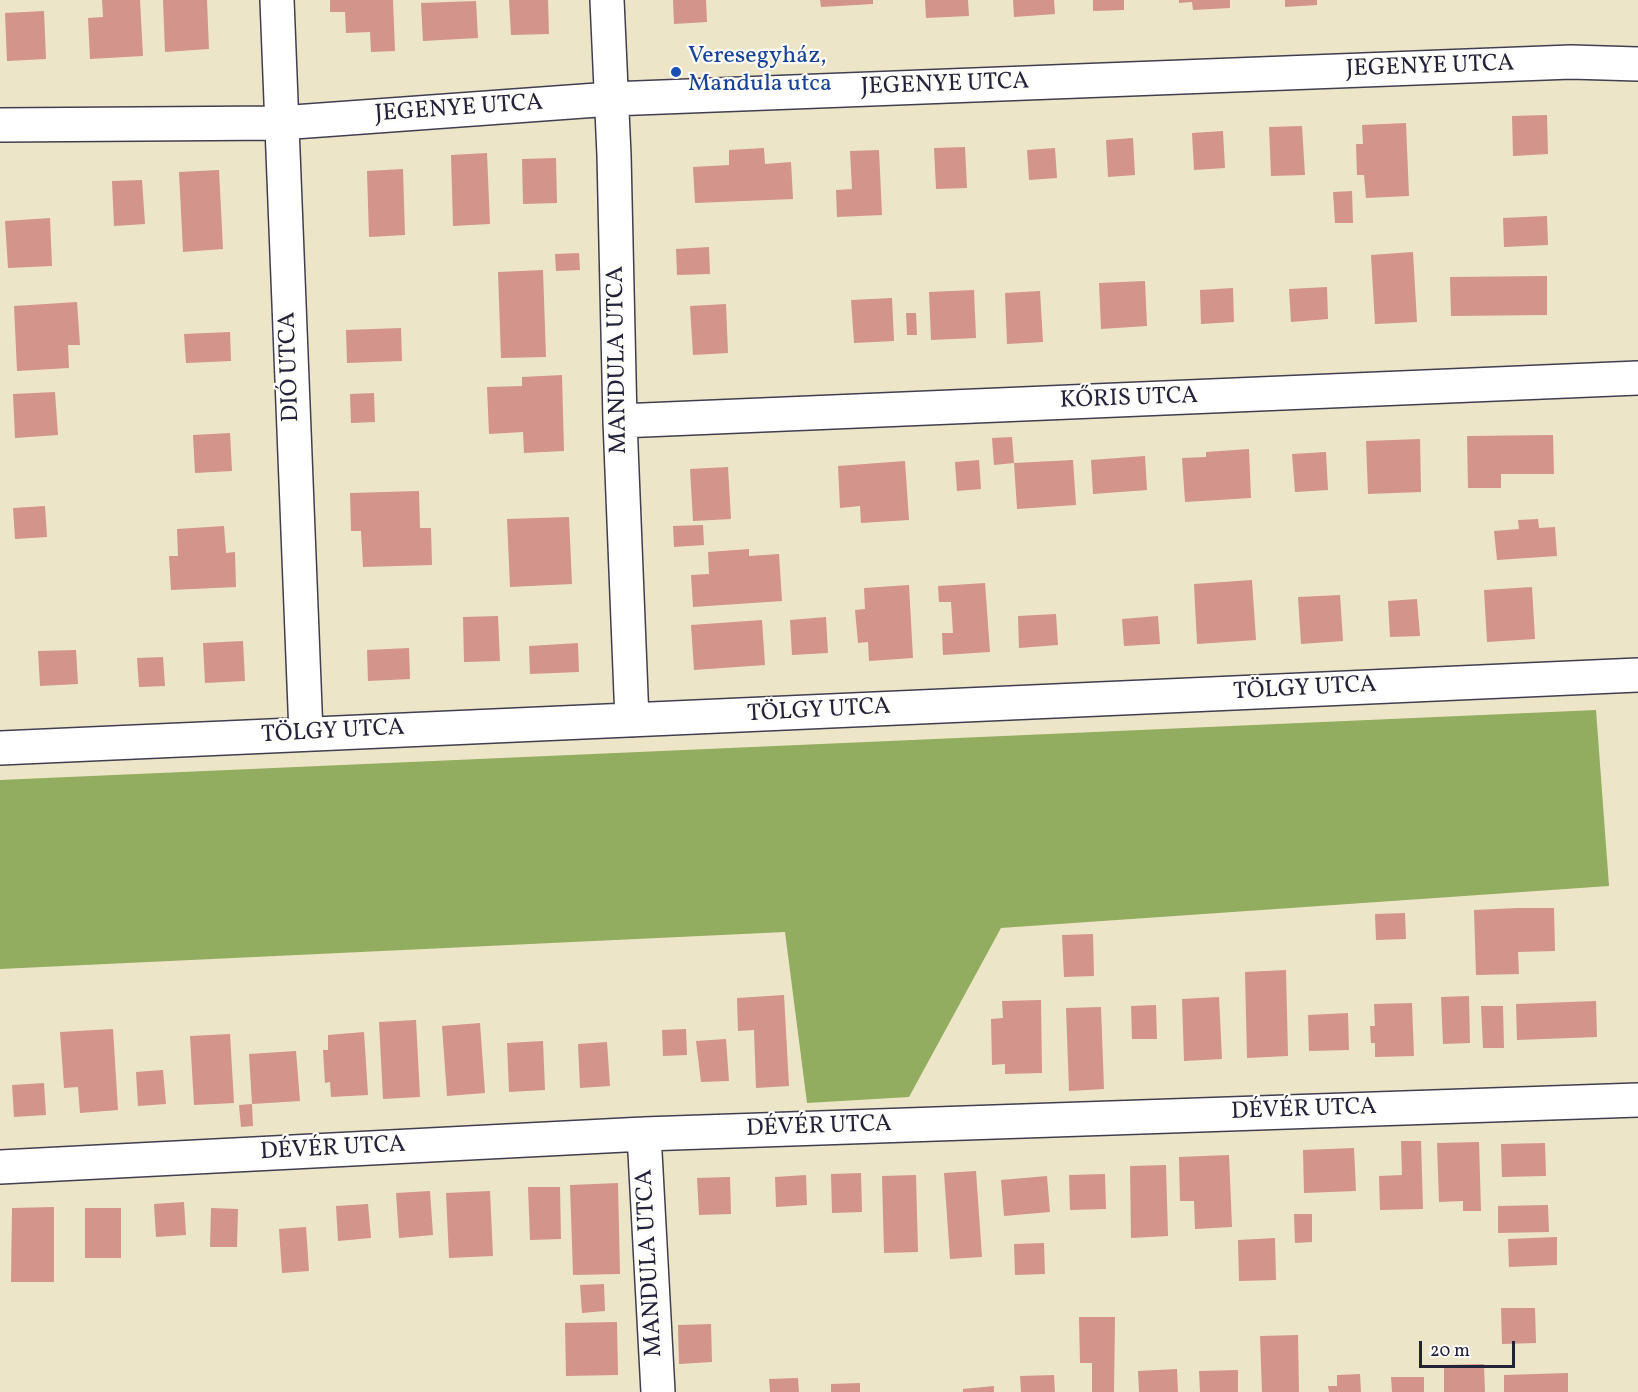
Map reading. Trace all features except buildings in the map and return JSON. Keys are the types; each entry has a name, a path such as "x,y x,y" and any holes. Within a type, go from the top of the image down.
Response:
{"street":[{"name":"DIÓ UTCA","path":"277,0 280,123 306,734"},
{"name":"MANDULA UTCA","path":"607,0 632,720"},
{"name":"JEGENYE UTCA","path":"0,125 280,123 611,99 1571,62 1638,64"},
{"name":"KŐRIS UTCA","path":"620,421 1638,378"},
{"name":"TÖLGY UTCA","path":"0,748 1638,675"},
{"name":"DÉVÉR UTCA","path":"0,1167 644,1134 1638,1100"},
{"name":"MANDULA UTCA","path":"644,1134 658,1392"}],"green space":[{"path":"1596,710 1609,886 1001,928 909,1097 807,1103 785,932 0,969 0,780"}],"place":[{"name":"Veresegyház, Mandula utca","path":"676,72"}]}
